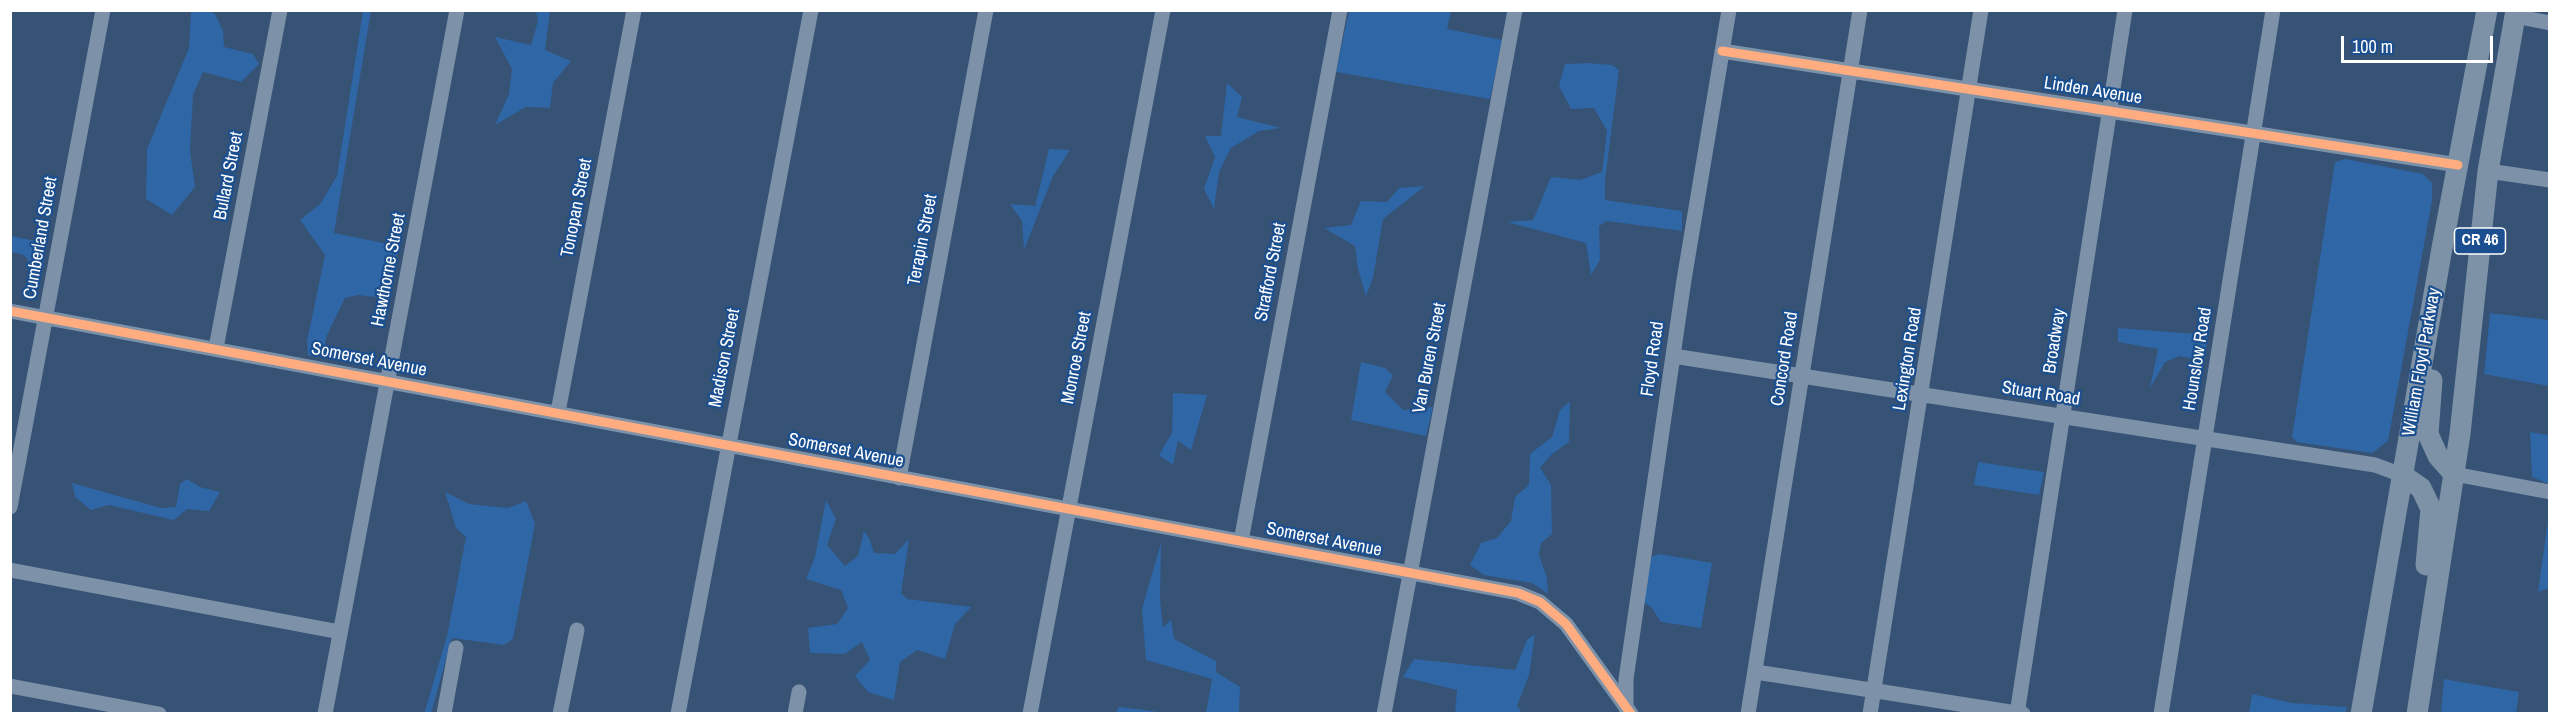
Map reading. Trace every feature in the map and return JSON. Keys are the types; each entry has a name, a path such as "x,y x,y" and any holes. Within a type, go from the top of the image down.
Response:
{"highway":[{"name":"William Floyd Parkway","path":"2361,714 2442,248 2487,10"},
{"name":"CR 46","path":"2416,714 2454,474 2488,171 2516,13"},
{"path":"2442,248 2444,284 2427,428 2435,451 2454,474"},
{"path":"2402,475 2424,492 2432,515 2421,625 2422,676"}],"street":[{"name":"Cumberland Street","path":"10,507 103,10"},
{"name":"Bullard Street","path":"216,348 280,10"},
{"name":"Hawthorne Street","path":"325,714 457,10"},
{"name":"Tonopan Street","path":"558,412 634,10"},
{"name":"Madison Street","path":"678,714 811,10"},
{"name":"Terapin Street","path":"899,477 986,10"},
{"name":"Monroe Street","path":"1030,714 1163,10"},
{"name":"Strafford Street","path":"1241,541 1340,10"},
{"name":"Van Buren Street","path":"1384,714 1515,10"},
{"name":"Floyd Road","path":"1628,711 1626,679 1673,356 1729,10"},
{"name":"Concord Road","path":"1748,714 1860,10"},
{"name":"Lexington Road","path":"1870,714 1981,10"},
{"name":"Broadway","path":"2019,713 2125,10"},
{"name":"Hounslow Road","path":"2161,714 2273,10"},
{"path":"2516,13 2550,23"},
{"name":"Linden Avenue","path":"1722,51 2458,165"},
{"path":"2488,171 2550,180"},
{"name":"Somerset Avenue","path":"10,311 1518,592 1540,602 1566,624 1628,711"},
{"name":"Stuart Road","path":"1673,356 2375,465 2402,475"},
{"path":"2454,474 2550,492"},
{"path":"10,570 340,632"},
{"path":"560,714 576,630"},
{"path":"444,714 456,648"},
{"path":"1756,672 2019,713"},
{"path":"10,686 159,714"},
{"path":"795,714 799,692"}],"shaded area":[{"path":"191,11 210,11 215,14 223,31 224,47 253,54 259,64 241,82 203,72 193,95 190,151 195,187 172,215 146,199 147,149 189,48"},
{"path":"363,11 371,11 334,233 398,248 390,299 358,295 345,298 327,335 323,353 308,356 307,341 325,255 300,220 320,204 337,176"},
{"path":"536,11 550,11 545,50 571,61 553,83 550,108 526,107 495,125 509,94 512,69 495,37 531,45 538,21"},
{"path":"1349,11 1451,11 1447,29 1502,40 1490,99 1336,72"},
{"path":"1565,64 1612,65 1619,70 1605,181 1605,200 1682,211 1682,231 1607,221 1599,226 1600,260 1591,275 1586,243 1507,222 1533,220 1551,177 1580,180 1602,172 1607,131 1594,108 1571,109 1559,86"},
{"path":"1227,83 1242,97 1237,117 1281,128 1259,131 1231,148 1219,172 1214,209 1204,189 1215,157 1205,136 1221,136"},
{"path":"1049,149 1070,150 1053,176 1024,250 1022,221 1010,204 1035,206"},
{"path":"2345,159 2423,174 2432,183 2432,201 2388,441 2372,453 2297,442 2292,437 2335,162"},
{"path":"1425,186 1383,219 1373,278 1366,296 1358,269 1355,246 1324,228 1351,225 1361,201 1387,202 1399,188"},
{"path":"11,236 41,242 44,267 32,265 24,255 11,252"},
{"path":"2490,313 2549,320 2549,386 2484,374"},
{"path":"2118,328 2208,335 2204,361 2180,356 2165,362 2150,388 2158,349 2118,342"},
{"path":"1361,362 1385,368 1393,375 1385,392 1403,410 1433,407 1426,436 1351,420"},
{"path":"1173,393 1207,395 1191,450 1178,441 1173,465 1159,455 1172,433"},
{"path":"1570,401 1569,442 1552,454 1540,468 1551,485 1552,534 1541,543 1539,555 1547,578 1548,594 1532,583 1484,575 1470,565 1481,543 1497,538 1511,521 1515,497 1529,485 1530,454 1552,437 1560,410"},
{"path":"2530,432 2549,435 2549,484 2532,477"},
{"path":"1978,462 2044,472 2039,495 1974,485"},
{"path":"187,479 200,487 220,492 209,511 187,509 174,520 109,505 91,510 75,497 72,483 161,508 176,507 180,484"},
{"path":"445,492 469,504 508,508 526,501 535,524 513,639 504,645 452,638 431,713 424,714 447,636 466,537 456,528"},
{"path":"826,500 836,519 827,545 845,566 858,556 864,531 874,553 895,554 909,539 901,593 907,599 971,607 955,624 945,659 917,650 900,662 894,700 868,692 855,676 870,660 862,642 845,654 810,653 808,628 837,624 848,608 841,590 806,579 815,557"},
{"path":"2549,514 2549,588 2538,592"},
{"path":"1161,543 1160,600 1163,628 1171,619 1174,639 1216,661 1216,672 1240,687 1239,713 1206,713 1212,679 1146,660 1142,609"},
{"path":"1659,554 1712,563 1701,628 1661,622 1652,608 1642,601 1649,558"},
{"path":"1535,634 1529,675 1517,706 1522,713 1455,713 1457,690 1403,677 1414,659 1515,670 1527,640"},
{"path":"2444,679 2519,692 2516,713 2441,713"},
{"path":"2252,694 2292,703 2347,707 2345,713 2249,713"},
{"path":"1119,707 1137,709 1165,713 1115,713"}],"cycle path":[{"path":"1722,51 2458,165"},
{"path":"10,311 1518,593 1540,602 1566,624 1631,714"}]}
